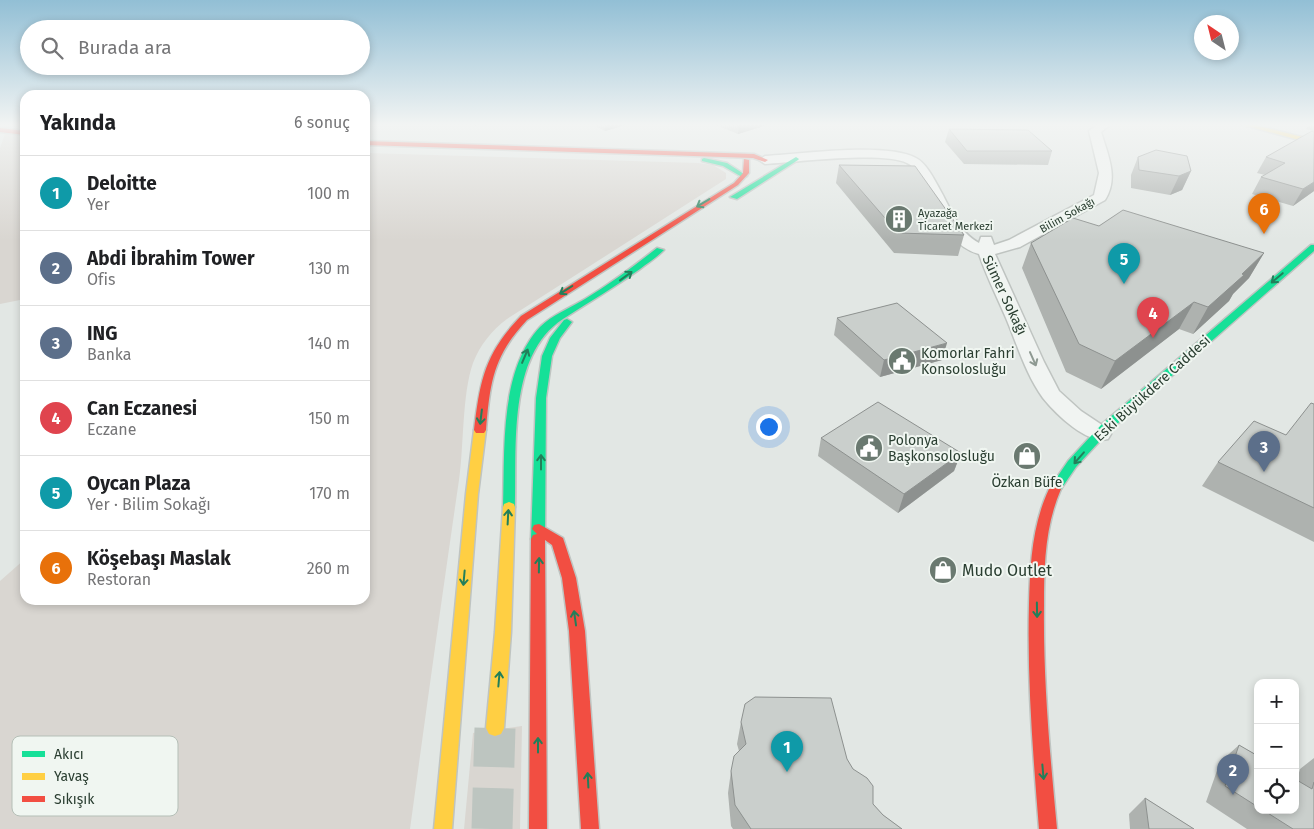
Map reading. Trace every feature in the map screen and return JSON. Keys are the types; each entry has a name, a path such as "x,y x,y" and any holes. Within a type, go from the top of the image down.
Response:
{"main road":[{"path":"718,163 725,164 744,176"},
{"path":"443,829 472,494 490,359 507,333 524,318 736,184 744,176 752,163"},
{"path":"760,179 768,165 764,163"},
{"path":"713,213 760,179 789,163"},
{"path":"495,728 503,632 514,408 518,375 528,348 543,329 585,303 668,245"},
{"name":"Eski Büyükdere Caddesi","path":"1048,829 1038,707 1037,598 1040,541 1047,503 1070,467 1100,434 1239,310 1314,247"},
{"path":"538,829 541,398 545,364 555,338 585,303"},
{"path":"539,529 558,542 569,578 577,631 590,829"}],"street":[{"name":"Sümer Sokağı","path":"916,163 964,241 974,248 986,245 1034,362 1051,394 1073,416 1100,434"},
{"name":"Bilim Sokağı","path":"986,245 1016,234 1090,194 1096,185 1095,163"},
{"name":"Bilim Sokağı","path":"986,245 1003,250 1100,197 1105,188 1106,174 1103,163"}],"shaded area":[{"path":"0,163 20,163 20,300 0,304"},
{"path":"370,163 688,163 713,165 726,173 726,179 507,319 487,338 476,356 469,376 467,390 461,466 410,829 0,829 0,581 20,563 20,605 370,605"},
{"path":"522,726 520,829 464,829 473,733"}],"building":[{"path":"1138,163 1189,163 1191,171 1179,176 1139,170"},
{"path":"1285,163 1314,163 1314,182 1303,189 1261,177"},
{"path":"839,165 915,166 964,235 898,233"},
{"path":"1123,210 1264,253 1242,274 1244,275 1208,307 1194,302 1115,361 1079,344 1031,243 1073,218 1099,226"},
{"path":"897,303 947,343 884,360 837,318"},
{"path":"878,402 961,453 904,494 821,438"},
{"path":"1311,403 1314,404 1314,508 1218,462 1254,421 1286,435"},
{"path":"755,697 831,698 847,759 853,769 867,778 873,786 873,804 883,815 902,829 751,829 735,805 731,771 734,756 746,744 741,722 745,704"},
{"path":"1239,745 1254,754 1254,804 1225,786"},
{"path":"1299,781 1312,789 1314,782 1314,829 1293,829 1269,814 1299,814"},
{"path":"1145,798 1194,829 1149,829"}],"tunnel":[{"path":"492,829 495,728"}],"traffic: fast":[{"path":"718,163 725,164 744,176"},
{"path":"734,197 790,163"},
{"path":"1055,489 1072,464 1105,428 1314,247"},
{"path":"509,507 511,439 516,389 522,367 531,346 543,330 553,321 607,289 660,250"},
{"path":"538,539 541,398 547,356 555,338 567,322"}],"traffic: slow":[{"path":"443,829 472,494 480,430"},
{"path":"495,728 503,632 509,507"}],"traffic: jam":[{"path":"480,430 486,383 495,356 502,344 524,318 736,184 746,173 746,163"},
{"path":"1048,829 1039,707 1036,616 1041,536 1046,512 1055,489"},
{"path":"539,529 558,542 569,578 577,631 590,829"},
{"path":"538,539 538,829"}],"place":[{"name":"Ayazağa Ticaret Merkezi","path":"899,219"},
{"name":"Köşebaşı Maslak","path":"1264,234"},
{"name":"Oycan Plaza","path":"1124,284"},
{"name":"Can Eczanesi","path":"1153,338"},
{"name":"Komorlar Fahri Konsolosluğu","path":"902,361"},
{"name":"Polonya Başkonsolosluğu","path":"869,448"},
{"name":"Özkan Büfe","path":"1027,456"},
{"name":"ING","path":"1264,472"},
{"name":"Mudo Outlet","path":"943,570"},
{"name":"Deloitte","path":"787,772"},
{"name":"Abdi İbrahim Tower","path":"1233,795"}]}
